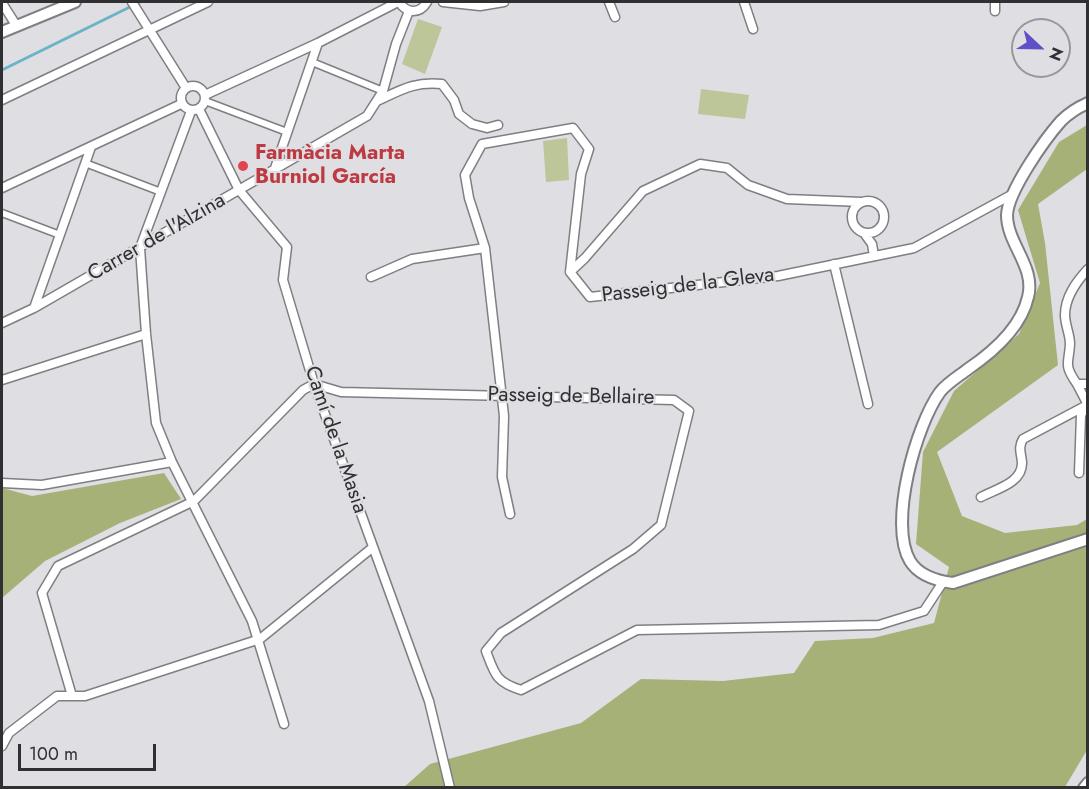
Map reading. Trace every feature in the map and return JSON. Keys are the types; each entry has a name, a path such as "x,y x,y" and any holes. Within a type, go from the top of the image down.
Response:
{"street":[{"path":"2,32 75,2"},
{"path":"132,2 186,88"},
{"path":"2,100 208,2"},
{"path":"284,724 260,639 194,501 172,462 156,423 146,334 140,248 195,110 205,98 399,2 409,11 420,9 427,2"},
{"path":"443,2 480,6 504,2"},
{"path":"609,2 615,17"},
{"path":"744,2 753,29"},
{"path":"2,3 16,25"},
{"name":"Carrer de l'Alzina","path":"2,323 34,308 140,248 367,116 382,91 409,11"},
{"path":"275,168 318,43"},
{"path":"312,62 382,91"},
{"path":"377,101 401,89 424,82 442,84 454,100 459,114 472,124 487,128 498,125"},
{"path":"182,104 181,95 186,88 198,87 205,98 287,132"},
{"path":"1088,103 1062,121 1043,145 1011,195 1007,215 1011,235 1029,278 1028,297 1021,315 991,353 941,391 919,434 909,469 903,508 903,543 911,563 933,580 953,583 1088,538"},
{"path":"182,104 195,110"},
{"path":"2,188 182,104"},
{"name":"Camí de la Masia","path":"195,110 239,190 287,247 283,280 314,384 429,701 450,788"},
{"path":"510,513 502,477 504,416 485,248 469,198 465,175 482,144 573,128 589,149 581,174 570,272"},
{"path":"34,308 91,147"},
{"path":"85,163 161,192"},
{"path":"570,272 643,191 700,164 726,168 748,185 787,199 874,203 879,206 884,216 880,227 875,231 864,233"},
{"name":"Passeig de la Gleva","path":"570,272 590,297 778,276 914,248 1011,195"},
{"path":"862,202 854,210 852,221 872,244 874,256"},
{"path":"2,213 60,235"},
{"path":"371,277 412,259 485,248"},
{"path":"834,264 868,404"},
{"path":"1087,405 1066,363 1070,345 1065,317 1068,298 1088,269"},
{"path":"2,380 146,334"},
{"path":"72,696 42,594 58,566 194,501 303,390 314,384"},
{"name":"Passeig de Bellaire","path":"314,384 341,392 674,400 688,411 661,525 633,549 501,633 486,651 494,673 505,685 521,690 637,630 879,626 924,611 943,582"},
{"path":"1077,384 1088,384"},
{"path":"1079,473 1081,415 1087,405"},
{"path":"981,497 1018,478 1022,471 1019,446 1023,439 1087,405"},
{"path":"2,483 42,485 172,462"},
{"path":"2,746 9,733 57,696 85,696 260,639 372,548"},
{"path":"1084,788 1088,783"}],"green space":[{"path":"418,19 442,27 425,74 402,64"},
{"path":"701,89 749,95 745,119 698,114"},
{"path":"1087,125 1087,169 1038,204 1045,243 1058,365 937,452 962,516 1005,533 1077,525 1087,519 1087,750 1065,787 403,788 430,764 581,723 641,679 723,681 794,673 815,641 873,638 934,623 949,567 916,544 923,452 954,391 1019,334 1040,283 1018,210 1059,142"},
{"path":"567,138 569,180 546,182 543,141"},
{"path":"164,473 181,499 120,523 45,561 2,598 2,488 32,496"}],"waterway":[{"path":"2,70 140,2"}],"place":[{"name":"Farmàcia Marta Burniol García","path":"243,166"}]}
